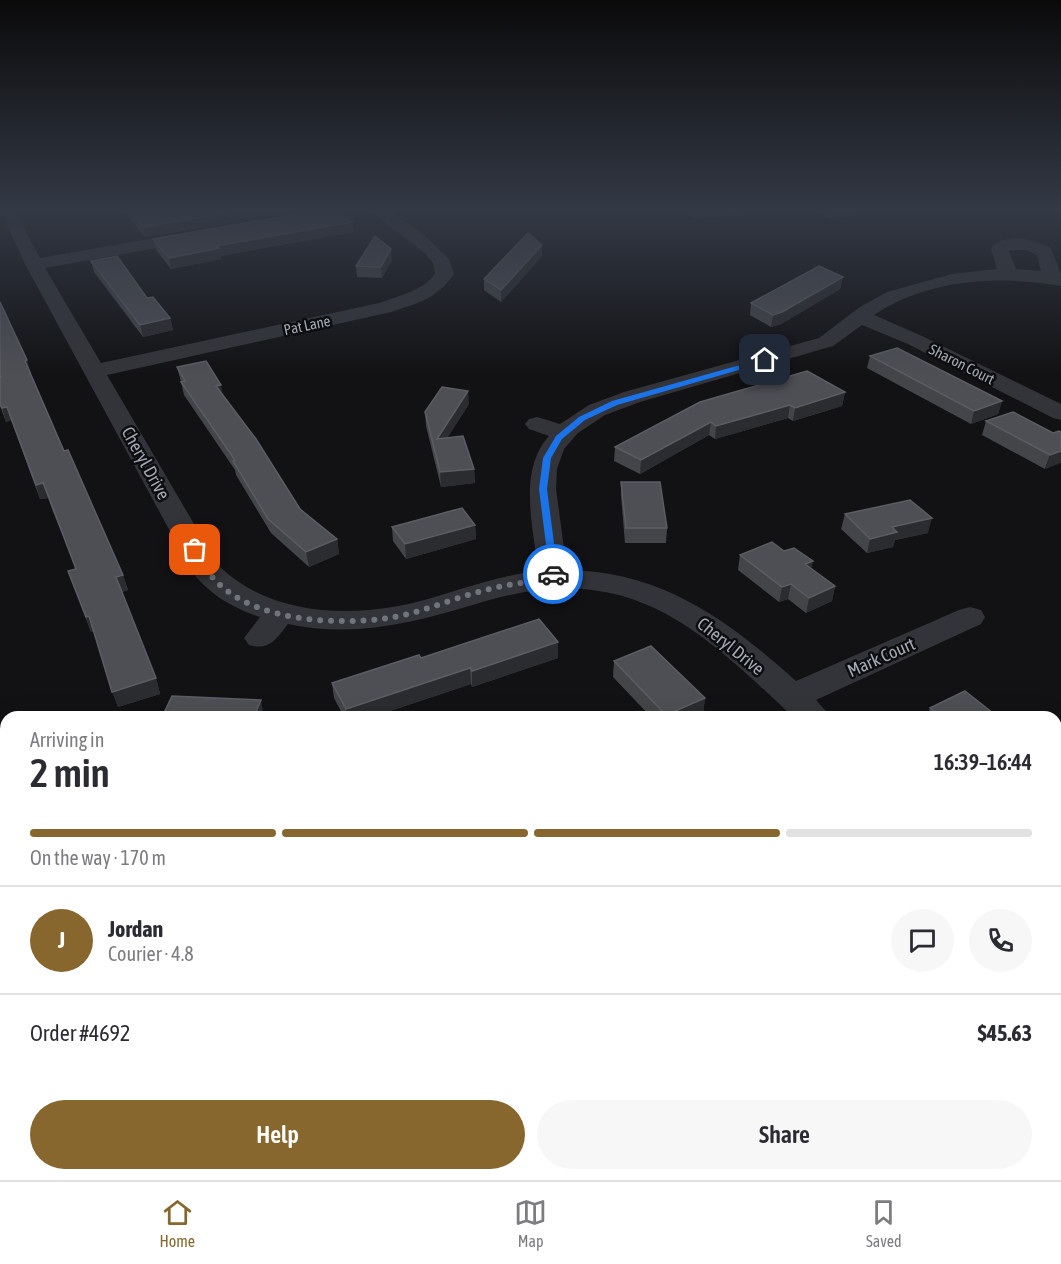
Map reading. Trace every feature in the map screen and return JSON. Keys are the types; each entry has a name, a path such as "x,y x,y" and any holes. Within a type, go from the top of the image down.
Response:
{"street":[{"name":"Cheryl Drive","path":"35,265 206,570 220,585 239,598 280,613 330,621 392,617 483,590 554,579 587,580 621,586 663,599 714,629 803,707"},
{"name":"Pat Lane","path":"94,371 384,308 416,298 429,291 441,281 446,268 445,265"},
{"path":"1005,265 1008,274"},
{"path":"554,579 543,489 544,469 552,447 564,433 597,410 632,397 826,342 843,333 879,303 937,282 976,274 1008,274 1057,279 1051,265"},
{"name":"Sharon Court","path":"861,317 915,340 1061,413"},
{"path":"537,424 564,433"},
{"path":"260,638 280,613"},
{"name":"Mark Court","path":"803,707 970,617"}],"building":[{"path":"94,265 123,265 147,298 153,297 170,318 140,325"},
{"path":"357,265 382,265 381,267"},
{"path":"497,265 524,265 501,290 484,279"},
{"path":"819,266 843,277 773,315 751,303"},
{"path":"0,302 27,360 25,361 64,451 68,450 123,575 116,577 156,678 112,692 89,616 86,617 68,571 76,569 48,495 43,483 36,485 7,407 2,408 0,404"},
{"path":"897,348 1002,401 974,411 870,356"},
{"path":"206,361 221,385 216,386 256,439 300,509 337,539 306,552 268,519 233,461 235,460 181,382 185,381 177,367"},
{"path":"807,371 845,392 795,408 790,405 716,426 711,422 641,460 615,447 700,402"},
{"path":"442,387 468,391 437,439 463,436 474,469 440,472 425,412"},
{"path":"1013,412 1053,433 1061,432 1061,451 1050,455 986,421"},
{"path":"621,482 660,482 667,528 626,528"},
{"path":"910,500 932,518 892,527 897,532 870,539 845,514"},
{"path":"462,508 475,525 405,544 392,527"},
{"path":"772,542 784,551 794,548 813,561 805,564 835,586 809,598 791,584 782,587 740,555"},
{"path":"539,619 558,642 472,671 470,668 346,709 332,683 419,655 421,658"},
{"path":"651,646 705,698 675,711 662,711 614,661"},
{"path":"965,691 990,711 934,711 930,708"},
{"path":"172,696 261,700 256,711 165,711"}],"way so far":[{"path":"195,550 206,570 220,585 239,598 264,609 330,621 360,621 392,617 426,609 483,590 554,579 553,574"}],"route":[{"path":"553,574 543,489 547,458 559,438 582,418 614,403 765,360"}]}
